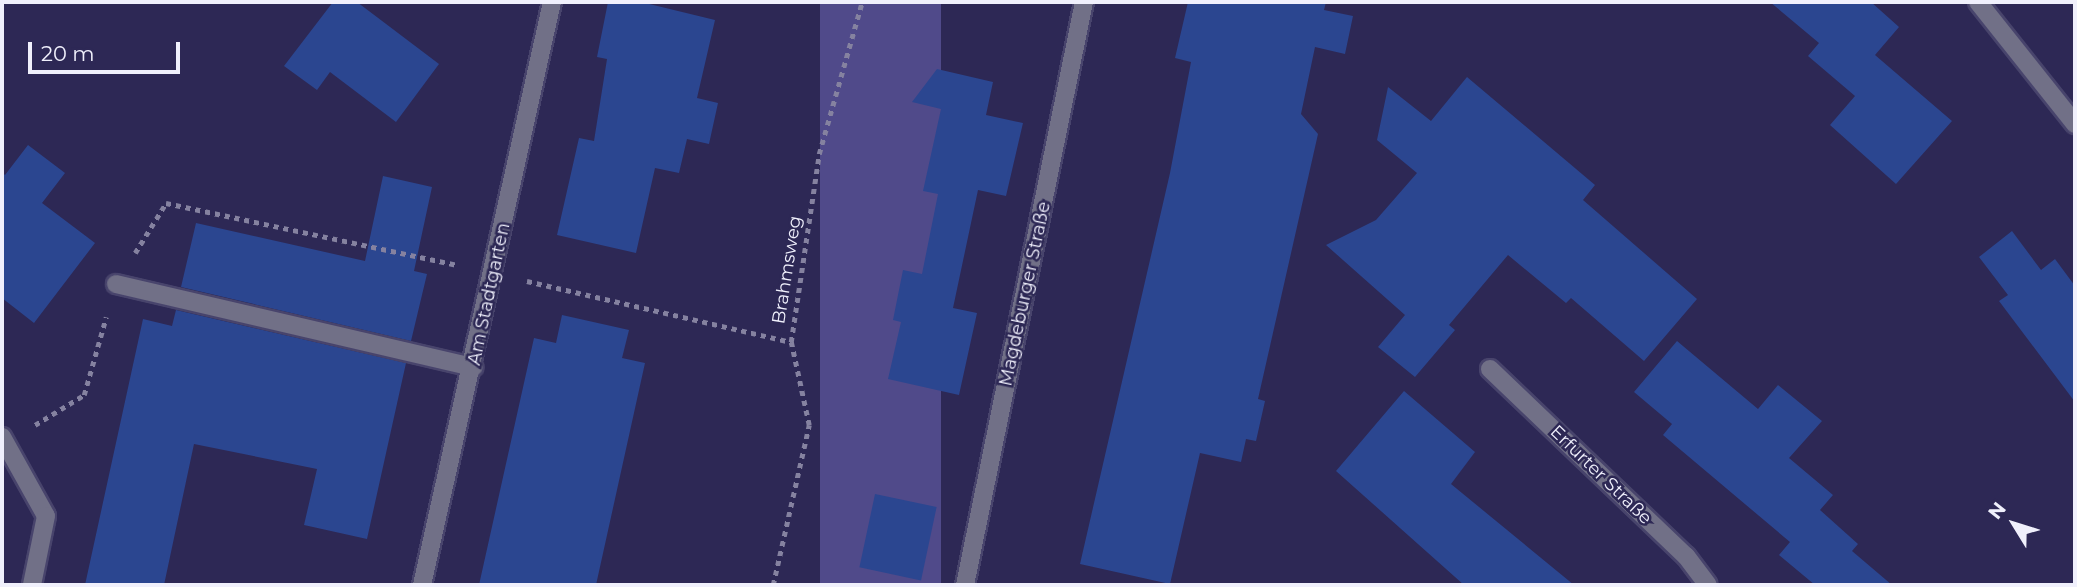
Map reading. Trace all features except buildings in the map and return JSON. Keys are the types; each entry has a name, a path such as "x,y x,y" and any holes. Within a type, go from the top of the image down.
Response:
{"street":[{"name":"Am Stadtgarten","path":"422,585 473,367 552,2"},
{"name":"Magdeburger Straße","path":"965,585 1084,2"},
{"path":"1978,2 2075,124"},
{"path":"116,284 473,367"},
{"name":"Erfurter Straße","path":"1490,369 1686,556 1708,585"},
{"path":"5,439 46,516 32,585"}],"path":[{"name":"Brahmsweg","path":"773,585 809,425 791,342 819,154 862,2"},
{"path":"5,439 84,395 116,284 166,203 791,342"}],"shaded area":[{"path":"820,2 941,2 941,585 820,585"}]}
